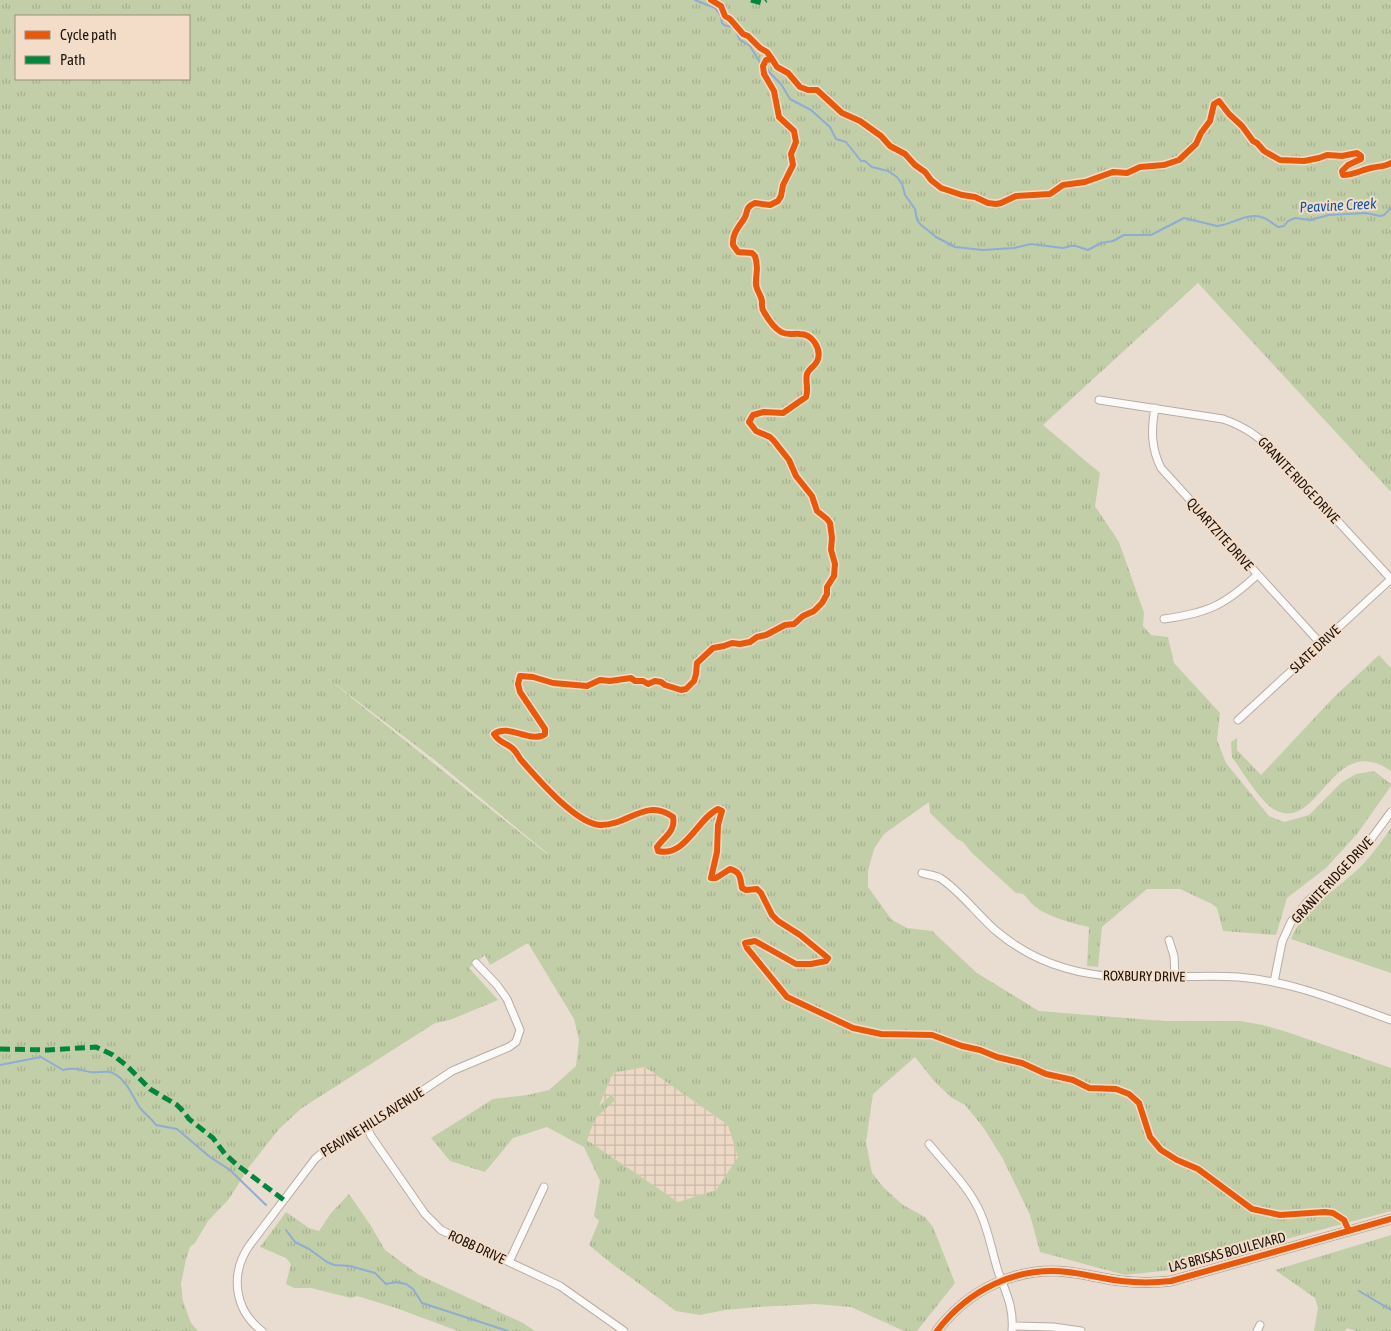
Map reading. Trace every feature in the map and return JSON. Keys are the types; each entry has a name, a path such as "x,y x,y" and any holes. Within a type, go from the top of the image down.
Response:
{"street":[{"name":"GRANITE RIDGE DRIVE","path":"1099,400 1223,419 1236,423 1256,434 1391,579"},
{"name":"QUARTZITE DRIVE","path":"1155,408 1152,442 1161,468 1320,644"},
{"path":"1164,619 1199,613 1218,606 1257,575"},
{"name":"SLATE DRIVE","path":"1238,720 1391,579"},
{"name":"GRANITE RIDGE DRIVE","path":"1274,982 1282,942 1291,922 1308,901 1360,854 1391,812"},
{"name":"ROXBURY DRIVE","path":"922,874 941,879 1003,937 1055,965 1102,976 1146,978 1239,977 1274,982 1299,988 1391,1020"},
{"path":"1169,940 1174,956 1175,977"},
{"name":"PEAVINE HILLS AVENUE","path":"262,1331 250,1320 238,1297 236,1280 238,1269 244,1253 321,1153 353,1131 390,1114 452,1071 509,1047 519,1038 520,1030 505,994 476,964"},
{"name":"ROBB DRIVE","path":"366,1125 371,1136 430,1221 447,1234 560,1286 624,1331"},
{"path":"929,1144 976,1204 988,1234 1001,1281 1010,1301 1013,1328 1053,1327 1081,1331"},
{"path":"509,1262 544,1187"},
{"name":"LAS BRISAS BOULEVARD","path":"937,1331 956,1309 984,1288 1018,1275 1050,1271 1136,1283 1171,1281 1391,1219"}],"shaded area":[{"path":"645,1067 728,1125 739,1157 716,1190 678,1202 586,1139 595,1119 616,1099 611,1095 599,1107 613,1073"}],"green space":[{"path":"0,0 1391,0 1391,492 1198,283 1043,425 1100,473 1095,506 1119,542 1144,613 1143,626 1151,635 1168,637 1174,663 1220,713 1217,740 1226,763 1269,816 1284,822 1309,815 1342,782 1356,774 1374,771 1391,786 1357,834 1326,868 1287,898 1276,935 1223,931 1217,908 1212,904 1180,889 1147,889 1102,927 1098,967 1087,966 1089,927 1050,915 1036,907 1023,895 1016,893 930,813 929,802 884,834 874,849 868,871 868,887 892,920 907,928 932,931 977,973 1039,1011 1164,1021 1240,1021 1287,1032 1391,1068 1391,1211 1171,1270 1125,1275 1040,1252 1030,1215 1003,1159 983,1127 965,1105 952,1098 934,1081 915,1057 873,1094 866,1142 872,1173 884,1188 903,1205 925,1217 933,1227 955,1283 917,1331 904,1331 851,1307 815,1304 725,1310 700,1315 676,1311 589,1245 599,1221 594,1216 600,1181 584,1147 547,1127 513,1138 485,1172 450,1161 431,1138 493,1099 528,1095 549,1090 576,1066 579,1040 574,1019 528,943 490,965 485,955 469,968 498,1000 450,1020 435,1023 302,1108 279,1129 249,1167 229,1199 208,1221 195,1243 190,1247 181,1284 183,1301 191,1323 198,1331 0,1331","holes":["322,674 436,761 548,854 547,854","645,1067 728,1125 738,1157 716,1190 678,1202 587,1140 595,1119 616,1099 611,1095 599,1106 613,1073"]},
{"path":"1379,655 1391,668 1391,771 1371,762 1354,763 1340,771 1304,808 1290,813 1275,810 1259,795 1232,757 1231,742 1237,738 1237,750 1261,775 1335,696"},
{"path":"1391,828 1391,973 1291,939 1297,927 1314,907 1365,862"},
{"path":"349,1194 385,1250 419,1275 523,1323 535,1331 458,1331 357,1296 351,1298 311,1288 294,1288 286,1284 291,1264 286,1258 260,1247 286,1212 309,1228 319,1231 331,1213"},
{"path":"1391,1235 1391,1331 1356,1331 1347,1328 1345,1331 1314,1331 1318,1308 1315,1298 1275,1270"}],"waterway":[{"name":"Peavine Creek","path":"695,0 715,8 721,16 722,23 735,28 739,39 750,46 761,64 781,84 790,99 811,110 830,127 836,139 846,142 861,161 865,161 872,167 888,171 897,177 902,184 905,195 915,209 917,220 920,224 936,237 955,247 983,250 1014,248 1031,244 1063,248 1076,246 1088,250 1124,235 1151,235 1184,218 1217,226 1246,217 1258,216 1278,227 1284,226 1288,221 1295,218 1310,220 1329,215 1366,213 1380,216 1384,215 1391,208"},
{"path":"0,1065 41,1057 63,1070 74,1069 116,1074 128,1087 140,1108 156,1125 177,1129 210,1157 230,1170 266,1205"},
{"path":"286,1230 295,1242 327,1262 375,1273 386,1284 396,1282 406,1284 413,1289 422,1303 508,1331"},
{"path":"1359,1291 1391,1310"}],"marked path":[{"path":"751,0 762,3 766,0"},
{"path":"0,1049 48,1050 96,1047 113,1055 150,1089 177,1105 189,1119 213,1138 225,1154 237,1165 284,1200"}],"cycle path":[{"path":"711,0 721,6 725,16 743,34 767,52 772,59"},
{"path":"1349,1231 1344,1220 1333,1213 1280,1215 1252,1209 1198,1169 1177,1160 1161,1150 1150,1137 1139,1103 1129,1094 1116,1089 1089,1088 1073,1080 1046,1074 1022,1063 997,1057 932,1035 881,1034 853,1028 787,997 745,943 755,941 796,964 811,964 826,961 828,958 800,935 778,921 772,915 757,889 746,890 742,888 736,872 730,869 716,878 711,878 717,852 718,825 722,811 718,809 711,814 676,849 668,852 658,851 657,847 669,834 673,826 673,817 654,810 645,811 610,824 590,823 558,799 528,768 513,749 500,741 494,734 500,731 534,737 545,734 545,729 520,692 518,684 520,676 533,677 553,683 587,686 600,680 610,681 631,678 648,684 655,681 681,690 686,689 694,681 697,663 713,648 732,643 750,642 785,625 794,624 803,616 814,611 827,594 827,587 834,576 835,564 831,550 830,523 817,511 812,496 796,476 789,460 774,441 770,437 756,431 749,422 753,415 764,412 783,413 806,397 807,374 817,361 819,355 815,342 808,336 784,333 771,323 762,309 761,298 756,287 757,267 755,256 752,253 738,252 733,245 734,234 748,208 755,203 770,205 778,201 783,185 793,165 791,154 796,142 794,131 779,117 774,91 764,74 763,66 766,60 772,59 777,67 788,73 800,87 808,90 817,90 842,113 860,121 881,136 890,146 905,154 941,188 975,197 988,203 1001,203 1016,196 1050,194 1063,185 1085,182 1113,172 1127,173 1140,167 1164,165 1179,160 1196,144 1210,121 1214,104 1219,101 1253,141 1264,151 1280,160 1304,161 1327,155 1342,156 1357,153 1361,156 1361,159 1348,165 1342,171 1343,175 1391,163"},
{"path":"937,1331 949,1316 978,1293 1012,1277 1049,1271 1068,1272 1127,1282 1171,1281 1391,1219"}]}
